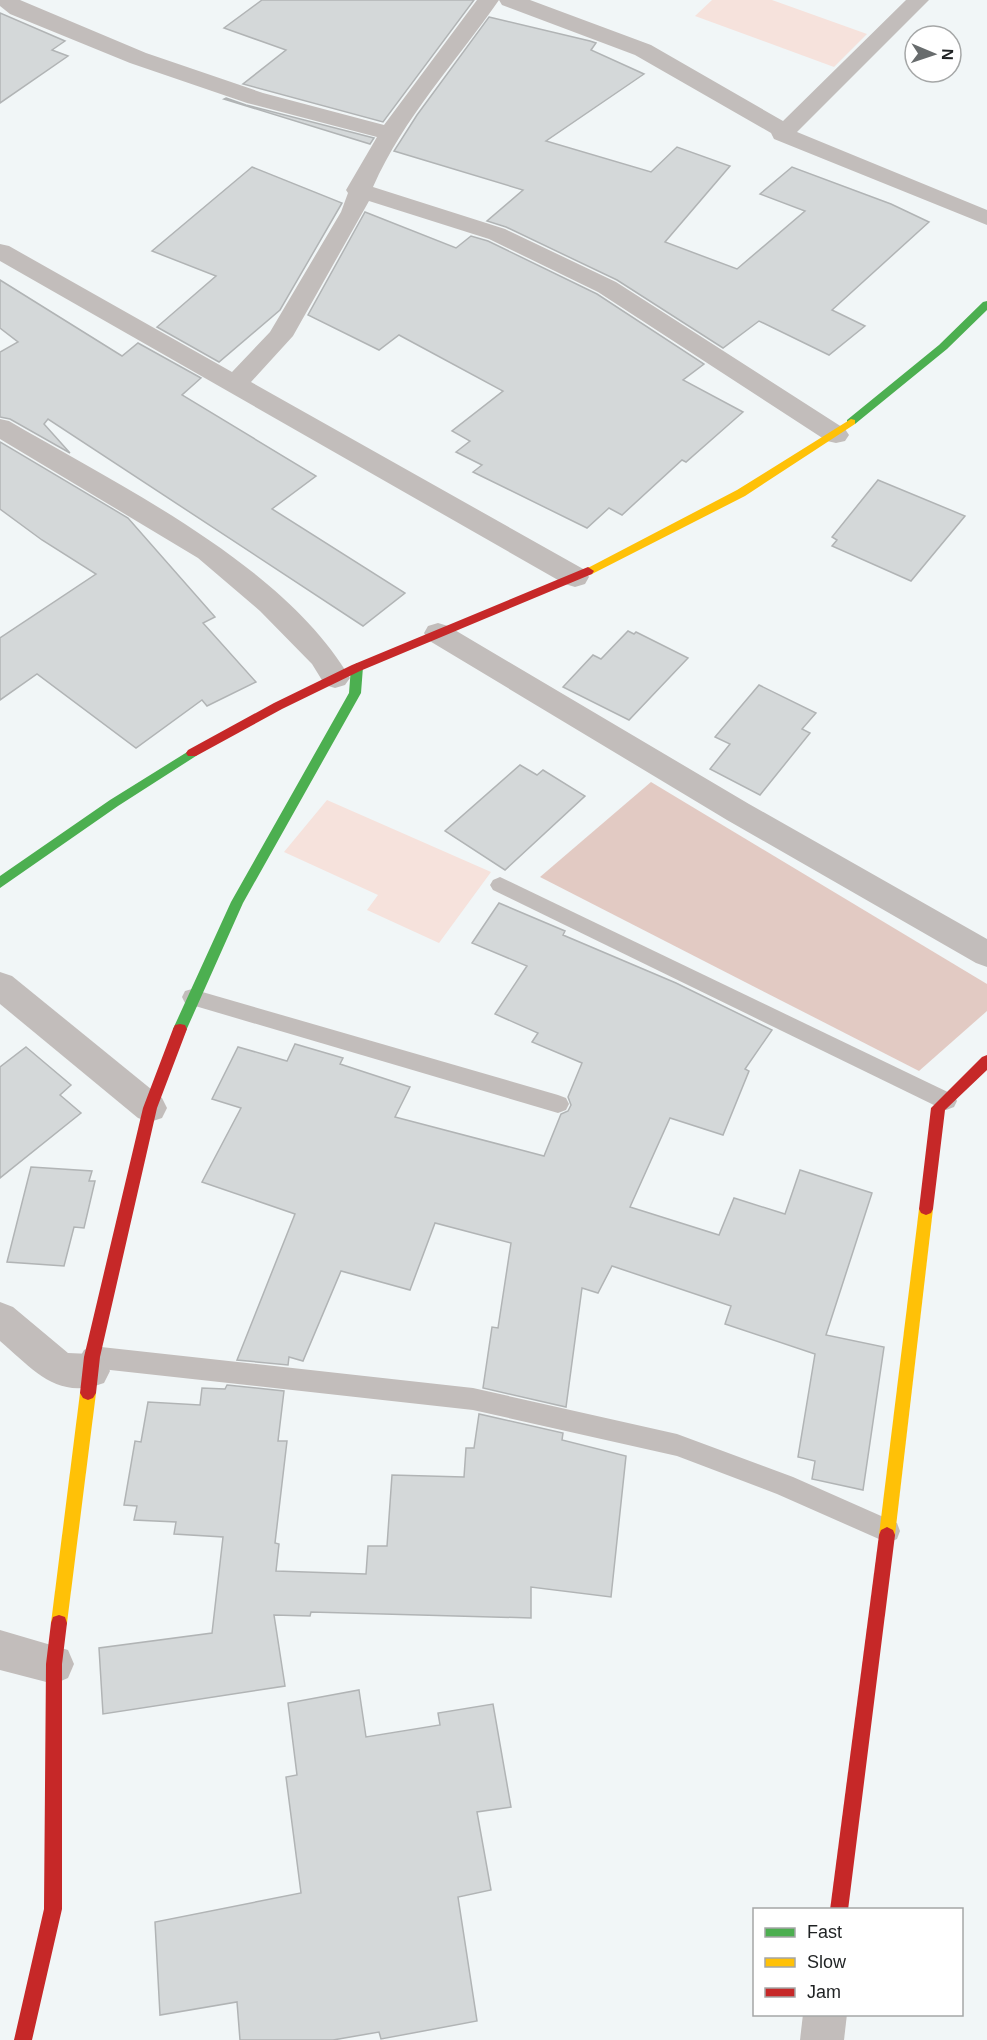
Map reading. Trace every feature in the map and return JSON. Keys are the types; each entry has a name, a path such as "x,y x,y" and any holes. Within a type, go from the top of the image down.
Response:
{"street":[{"path":"6,0 18,9 138,58 255,99 390,134"},
{"path":"235,384 280,336 353,212 358,190 390,134 488,0"},
{"path":"510,0 643,50 784,131"},
{"path":"918,0 782,134 987,218"},
{"path":"358,190 497,234 598,282 674,328 836,435"},
{"path":"0,252 575,577"},
{"path":"0,882 154,776 252,720 346,673 575,577 694,521 836,435 956,337 987,304"},
{"path":"0,428 208,551 270,604 323,657 346,673 355,693 237,902 192,997 150,1108 91,1364 54,1664 53,1909 23,2040"},
{"path":"438,633 738,812 987,954"},
{"path":"0,985 150,1108"},
{"path":"839,1908 888,1531 938,1108 987,1061"},
{"path":"0,1318 60,1371 91,1364"},
{"path":"0,1650 54,1664"},
{"path":"822,2040 825,2016"}],"lane":[{"path":"500,885 946,1101"},
{"path":"192,997 558,1104"},
{"path":"91,1364 473,1398 677,1445 784,1485 888,1531"}],"shaded area":[{"path":"712,0 772,0 867,34 834,67 695,16"},
{"path":"651,782 987,984 987,1011 919,1071 540,877"},
{"path":"327,800 491,872 439,943 367,910 378,895 284,852"}],"building":[{"path":"262,0 474,0 383,122 243,84 286,50 224,28"},
{"path":"0,13 65,41 52,50 68,56 0,103"},
{"path":"489,17 596,43 591,50 644,74 546,141 651,172 677,147 730,166 665,242 737,269 805,211 760,194 792,167 891,204 929,222 832,310 865,326 829,355 759,321 723,348 617,280 506,227 487,221 523,190 394,151 417,115"},
{"path":"224,99 374,138 370,144"},
{"path":"252,167 342,203 280,310 219,362 157,327 216,276 152,251"},
{"path":"365,212 456,248 471,236 488,241 597,294 704,364 683,380 743,412 686,462 682,460 622,515 609,508 587,528 473,472 482,465 456,452 470,441 452,431 503,391 399,335 379,350 308,315"},
{"path":"0,280 122,356 138,343 201,378 182,395 316,476 272,509 405,593 363,626 48,419 44,424 70,453 10,419 0,417 0,352 18,342 0,328"},
{"path":"0,442 128,518 215,617 203,623 256,682 207,706 202,700 136,748 37,674 0,700 0,638 96,574 42,540 0,509"},
{"path":"878,480 965,516 911,581 832,546 837,540 832,537"},
{"path":"628,631 634,634 636,632 688,658 629,720 563,687 593,655 601,659"},
{"path":"759,685 816,713 802,729 810,733 760,795 710,769 730,744 715,737"},
{"path":"520,765 537,775 543,770 585,796 505,870 445,831"},
{"path":"499,903 565,931 563,935 676,983 772,1030 745,1069 749,1071 723,1135 670,1118 630,1207 719,1235 734,1198 785,1214 800,1170 872,1193 826,1335 884,1347 863,1490 812,1479 815,1461 798,1457 815,1354 725,1324 731,1306 612,1266 598,1293 582,1288 566,1407 483,1388 492,1327 498,1328 511,1243 435,1223 410,1290 341,1271 303,1361 289,1357 288,1365 237,1360 295,1214 202,1182 241,1108 212,1099 238,1047 287,1061 295,1044 343,1058 340,1064 410,1087 395,1117 544,1156 561,1114 568,1111 571,1105 568,1097 582,1063 532,1042 538,1033 495,1014 527,966 472,943"},
{"path":"26,1047 71,1085 60,1095 81,1113 0,1178 0,1067"},
{"path":"31,1167 92,1171 89,1181 95,1181 84,1228 74,1227 64,1266 7,1262"},
{"path":"227,1385 284,1391 278,1441 287,1441 275,1543 279,1544 276,1571 366,1574 368,1546 387,1546 392,1475 464,1477 466,1448 474,1448 479,1414 563,1433 562,1440 626,1456 611,1597 531,1587 531,1618 311,1612 310,1616 274,1615 285,1686 103,1714 99,1648 212,1633 223,1537 174,1534 176,1522 134,1520 137,1506 124,1505 135,1441 141,1442 148,1402 200,1405 202,1388 225,1389"},
{"path":"359,1690 366,1737 440,1725 438,1713 493,1704 511,1807 477,1812 491,1890 458,1897 477,2021 381,2039 379,2032 333,2040 240,2040 237,2002 160,2015 155,1922 301,1893 286,1777 297,1775 288,1703"}],"traffic: fast":[{"path":"851,422 943,347 987,304"},
{"path":"180,1029 237,902 355,693 357,667"},
{"path":"0,883 114,803 192,753"}],"traffic: slow":[{"path":"588,571 741,493 851,422"},
{"path":"887,1535 926,1209"},
{"path":"59,1623 88,1393"}],"traffic: jam":[{"path":"192,753 278,706 356,668 588,571"},
{"path":"88,1393 92,1357 150,1108 180,1029"},
{"path":"926,1209 938,1108 987,1061"},
{"path":"839,1908 887,1535"},
{"path":"23,2040 53,1909 54,1664 59,1623"}]}
